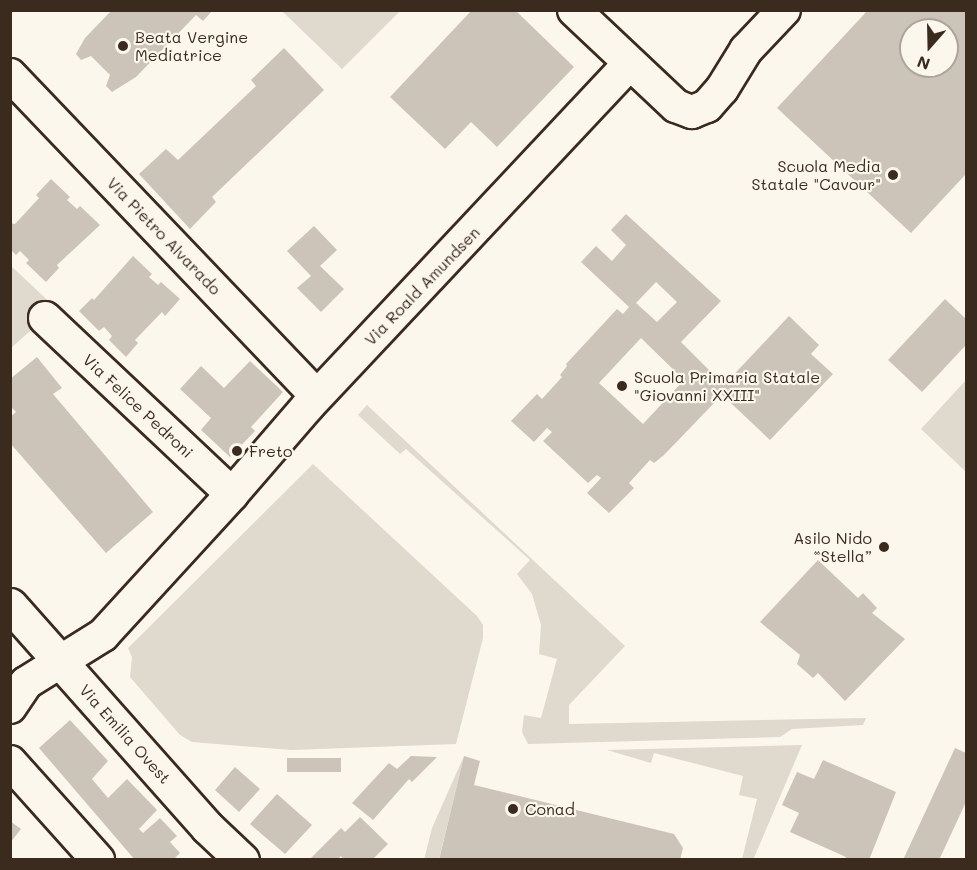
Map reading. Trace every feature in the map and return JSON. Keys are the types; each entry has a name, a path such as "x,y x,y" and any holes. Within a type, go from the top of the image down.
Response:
{"main road":[{"name":"Via Emilia Ovest","path":"10,605 207,827 242,860"}],"street":[{"path":"574,10 629,64 676,106 686,111 701,111 719,93 746,50 784,10"},
{"name":"Via Roald Amundsen","path":"10,707 26,683 103,635 232,494 317,396 629,64"},
{"name":"Via Pietro Alvarado","path":"10,75 317,396"},
{"name":"Via Felice Pedroni","path":"45,318 232,494"},
{"path":"10,762 98,860"}],"shaded area":[{"path":"282,11 400,11 342,69"},
{"path":"10,265 56,308 11,348 10,348"},
{"path":"966,380 966,472 921,429"},
{"path":"367,405 625,646 569,705 569,724 866,718 863,725 792,729 780,737 528,744 522,732 524,715 541,718 557,659 539,654 541,625 532,594 517,574 530,560 406,449 400,454 358,415"},
{"path":"313,464 477,616 483,625 483,638 456,744 291,750 192,742 180,735 130,677 132,657 128,648"},
{"path":"802,745 753,860 742,859 757,799 739,795 743,776 654,753 651,763 607,750"},
{"path":"464,756 439,859 424,860 432,828"}],"building":[{"name":"Beata Vergine Mediatrice","path":"112,10 213,10 203,21 196,15 136,77 112,92 106,86 110,75 91,56 81,60 76,54 85,38"},
{"path":"472,10 515,10 574,67 497,147 471,122 445,149 390,97"},
{"name":"Scuola Media Statale \"Cavour\"","path":"868,10 966,10 966,174 911,233 777,108"},
{"path":"284,48 324,90 212,197 216,202 190,229 139,174 166,149 178,160 256,86 251,80"},
{"path":"51,179 70,197 67,200 77,209 80,206 100,225 57,265 59,268 46,282 26,263 29,260 20,251 16,255 10,249 10,223 15,224 39,198 36,195"},
{"path":"626,214 721,301 681,342 724,385 789,316 819,345 811,354 833,374 770,440 717,390 711,397 716,401 664,455 654,463 650,460 629,483 634,488 609,513 587,493 601,478 597,475 588,483 543,441 552,432 547,428 534,442 511,421 537,394 542,399 562,377 560,375 567,366 566,364 617,309 623,314 629,307 581,262 596,246 612,261 626,245 611,230","holes":["656,282 677,302 657,322 636,303","641,338 684,380 643,424 599,383"]},
{"path":"314,226 337,250 320,266 344,289 321,312 297,288 311,276 287,251"},
{"path":"133,256 152,274 149,277 158,285 161,282 180,299 165,316 162,312 135,340 138,343 126,357 109,340 112,336 104,327 99,331 79,311 92,298 94,300"},
{"path":"945,299 966,319 966,345 922,392 888,360"},
{"path":"37,357 62,388 53,394 153,512 106,553 10,443 10,417 16,412 10,406 10,379"},
{"path":"250,361 283,392 251,427 255,431 230,457 201,430 211,418 180,389 201,366 224,388"},
{"path":"818,560 858,598 863,593 877,608 872,613 905,639 845,701 818,673 813,678 797,664 800,655 760,622"},
{"path":"70,720 108,761 92,779 108,798 127,779 157,810 139,829 143,833 160,818 177,836 170,842 180,853 173,860 135,860 39,748"},
{"path":"955,748 966,753 966,802 939,860 903,860"},
{"path":"411,756 437,757 412,782 409,779 373,820 352,803 389,763 397,769"},
{"name":"Conad","path":"464,756 480,761 474,785 674,834 683,848 680,860 439,860"},
{"path":"287,758 341,758 341,772 287,772"},
{"path":"823,760 896,792 869,860 845,860 846,857 790,832 799,813 782,805 797,772 814,779"},
{"path":"235,767 260,789 239,812 215,790"},
{"path":"277,794 312,825 285,854 250,824"},
{"path":"360,817 388,844 372,860 344,860 341,856 337,860 309,860 341,828 345,832"},
{"path":"10,821 21,829 10,843"}],"place":[{"name":"Beata Vergine Mediatrice","path":"123,46"},
{"name":"Scuola Media Statale \"Cavour\"","path":"893,175"},
{"name":"Scuola Primaria Statale \"Giovanni XXIII\"","path":"622,386"},
{"name":"Freto","path":"237,451"},
{"name":"Asilo Nido “Stella”","path":"884,547"},
{"name":"Conad","path":"513,809"}]}
